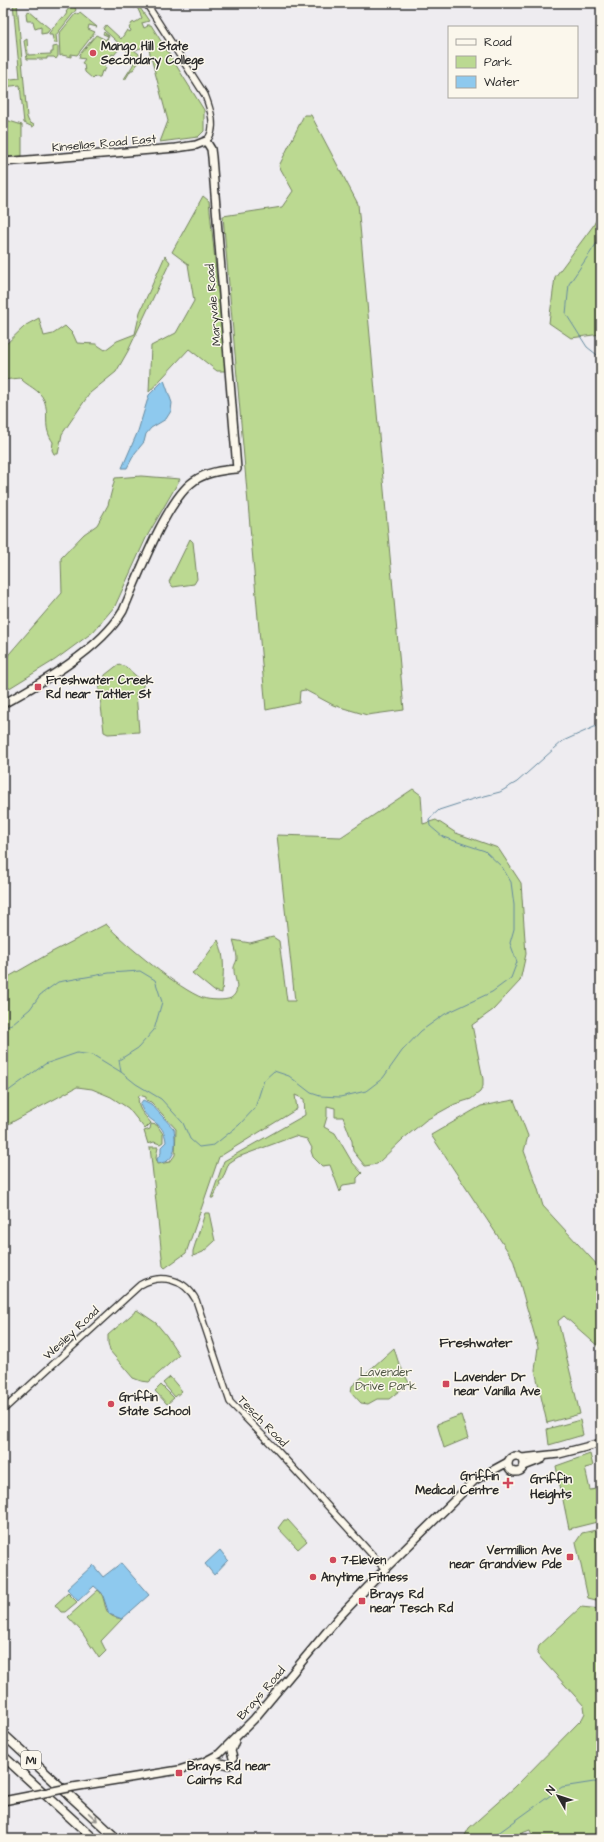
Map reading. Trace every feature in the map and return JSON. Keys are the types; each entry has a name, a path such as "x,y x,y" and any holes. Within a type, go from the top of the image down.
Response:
{"highway":[{"name":"M1","path":"3,1734 117,1839"},
{"name":"M1","path":"3,1756 94,1839"}],"main road":[{"name":"Kinsellas Road East","path":"3,162 176,148 196,145 206,141"},
{"name":"Maryvale Road","path":"206,141 211,149 212,157 237,467"},
{"path":"3,700 72,656 99,636 119,610 160,521 173,497 182,486 192,477 203,471 215,468 237,467"},
{"path":"3,704 92,647 122,611 177,498 189,485 206,475 237,467"},
{"path":"559,1454 554,1457 534,1461 524,1466 518,1472 511,1470 508,1467 508,1462 512,1457 518,1456 522,1458 559,1454 601,1443"},
{"path":"522,1458 524,1466"},
{"name":"Brays Road","path":"3,1801 73,1787 179,1770 204,1762 224,1750 286,1682 339,1617 385,1569 478,1478 508,1462"},
{"name":"Brays Road","path":"471,1485 499,1473 511,1470"},
{"path":"233,1758 231,1751 235,1738"},
{"path":"204,1762 212,1761 229,1765"}],"street":[{"path":"146,3 205,95 209,106 212,124 211,135 206,141"},
{"name":"Wesley Road","path":"3,1410 138,1287 148,1281 158,1279"},
{"name":"Tesch Road","path":"158,1279 178,1282 194,1296 230,1402 275,1448 385,1569"}],"green space":[{"path":"13,3 17,3 27,117 29,122 34,125 33,127 24,123 20,85 3,87 3,80 20,78"},
{"path":"73,3 76,10 56,35 57,43 54,43 52,35 49,35 49,33 61,18 63,19"},
{"path":"138,5 149,21 142,23 144,28 148,26 147,25 151,25 204,110 204,131 198,137 160,142 168,121 148,46 134,50 139,54 139,62 133,70 131,70 125,80 124,79 133,65 134,62 130,60 133,56 103,29 106,25 121,39 127,30 130,32 131,30 129,28 132,23 142,18 137,7 134,8"},
{"path":"29,11 50,29 47,33 41,34 41,27 35,29 33,21 27,21 26,13"},
{"path":"76,13 79,15 80,13 97,27 89,25 88,29 95,32 77,55 71,54 71,57 60,56 59,34"},
{"path":"104,32 109,36 106,42 119,49 114,55 112,54 109,60 107,59 104,66 106,68 104,72 102,71 100,77 95,77 93,79 85,72 84,64 82,63 85,59 79,58 80,54 96,35 106,40 108,36 103,34"},
{"path":"27,39 28,55 51,54 51,52 53,52 53,47 58,46 58,56 56,59 54,57 47,57 47,59 27,59 24,41"},
{"path":"304,115 311,115 358,204 404,710 367,715 333,705 305,690 300,691 299,703 266,710 223,216 282,207 293,191 279,166"},
{"path":"3,119 22,125 22,156 3,157"},
{"path":"203,196 209,201 226,371 217,371 189,349 149,392 151,346 176,333 194,301 188,264 172,252"},
{"path":"601,211 601,334 571,338 549,323 555,277 593,226"},
{"path":"165,256 170,262 128,351 116,372 90,393 62,434 58,454 54,454 52,450 53,442 47,426 46,405 44,400 36,390 20,378 3,380 3,347 26,325 39,318 44,336 53,334 65,326 73,334 77,343 96,344 105,350 117,341 135,334 140,312"},
{"path":"141,476 180,479 146,538 115,606 93,632 55,660 3,692 3,661 62,593 61,558 84,534 97,525 108,505 115,478"},
{"path":"190,539 193,542 197,579 194,584 173,587 169,582"},
{"path":"119,664 126,667 144,683 141,691 136,692 139,732 108,734 104,732 99,688 105,675"},
{"path":"413,789 421,795 423,824 436,820 456,833 498,848 521,883 526,954 520,981 493,1010 472,1025 483,1079 483,1086 480,1092 471,1099 455,1104 426,1120 403,1139 377,1164 365,1166 353,1151 352,1141 343,1117 335,1117 335,1108 327,1106 327,1117 324,1127 335,1133 352,1162 362,1173 357,1178 357,1183 343,1185 340,1192 330,1165 322,1166 313,1157 311,1151 312,1148 307,1139 295,1136 238,1157 229,1163 213,1198 211,1198 224,1161 305,1115 304,1099 295,1095 297,1109 219,1157 186,1253 165,1268 163,1266 150,1147 158,1147 156,1158 158,1164 170,1162 175,1155 176,1129 151,1102 146,1100 146,1097 139,1095 138,1100 139,1107 151,1123 145,1129 128,1108 111,1097 92,1089 77,1087 3,1127 3,980 50,953 106,924 138,954 181,986 203,998 213,1000 231,998 236,992 237,984 234,968 237,958 233,940 250,943 273,937 279,941 287,1001 295,1001 277,835 341,837"},
{"path":"218,940 221,946 223,959 222,993 214,991 192,973 197,969"},
{"path":"514,1100 528,1136 524,1151 543,1206 601,1269 601,1349 564,1316 558,1321 580,1414 547,1423 535,1370 538,1347 513,1259 431,1135 481,1106"},
{"path":"151,1124 157,1125 163,1134 163,1142 160,1144 154,1142 148,1144 144,1131 150,1129"},
{"path":"205,1213 209,1213 215,1241 203,1252 193,1256 193,1251"},
{"path":"137,1310 156,1323 179,1355 149,1382 133,1378 110,1351 108,1343 108,1335"},
{"name":"Lavender Drive Park","path":"394,1348 398,1361 409,1383 389,1399 377,1399 368,1404 361,1403 351,1392 352,1386"},
{"path":"170,1377 182,1391 175,1397 163,1383"},
{"path":"161,1385 174,1398 167,1404 155,1391"},
{"path":"461,1415 468,1438 444,1448 437,1424"},
{"path":"580,1420 583,1435 549,1445 547,1429"},
{"path":"590,1454 593,1466 585,1468 590,1490 597,1489 601,1506 601,1521 569,1529 556,1466"},
{"path":"284,1520 288,1520 307,1541 298,1549 278,1528"},
{"path":"601,1529 600,1601 588,1598 576,1542 582,1533"},
{"path":"98,1590 103,1596 109,1614 122,1619 101,1641 106,1651 99,1658 81,1631 68,1617"},
{"path":"68,1593 77,1602 65,1612 61,1612 55,1605"},
{"path":"581,1607 601,1609 601,1839 534,1839 530,1830 517,1835 517,1839 463,1839 469,1828 515,1787 582,1719 585,1713 584,1706 537,1654 539,1646"}],"water":[{"path":"164,380 172,403 171,411 166,419 151,428 146,434 144,442 135,453 127,468 122,468 138,431 149,395"},
{"path":"143,1100 151,1104 174,1129 174,1151 169,1160 164,1162 158,1163 157,1159 161,1153 161,1147 166,1142 165,1135 159,1125 143,1111 140,1104"},
{"path":"220,1550 228,1560 214,1575 205,1564"},
{"path":"121,1563 149,1595 122,1619 109,1614 102,1593 94,1586 78,1601 67,1589 93,1565 103,1577"}],"waterway":[{"path":"601,237 569,284 566,314 587,347 601,358"},
{"path":"3,1095 45,1064 77,1053 93,1055 161,1099 183,1123 190,1139 199,1147 214,1145 239,1125 255,1108 264,1080 274,1071 289,1076 311,1093 320,1096 340,1097 366,1091 383,1078 402,1051 421,1031 445,1014 492,992 511,978 517,962 510,943 514,929 514,905 511,882 502,867 485,851 443,837 430,826 429,819 439,810 500,792 517,782 563,741 601,724"},
{"path":"3,1029 30,1009 40,995 58,982 109,973 140,971 155,980 162,1002 154,1030 138,1048 119,1060 121,1072"},
{"path":"490,1839 562,1787 594,1782 601,1783"}],"place":[{"name":"Mango Hill State Secondary College","path":"93,53"},
{"name":"Freshwater Creek Rd near Tattler St","path":"38,687"},
{"name":"Lavender Dr near Vanilla Ave","path":"446,1384"},
{"name":"Griffin State School","path":"111,1404"},
{"name":"Griffin Medical Centre","path":"508,1483"},
{"name":"Vermillion Ave near Grandview Pde","path":"570,1557"},
{"name":"7-Eleven","path":"333,1560"},
{"name":"Anytime Fitness","path":"313,1577"},
{"name":"Brays Rd near Tesch Rd","path":"362,1601"},
{"name":"Brays Rd near Cairns Rd","path":"179,1773"}],"district":[{"name":"Freshwater","path":"476,1342"},
{"name":"Griffin Heights","path":"551,1486"}]}
